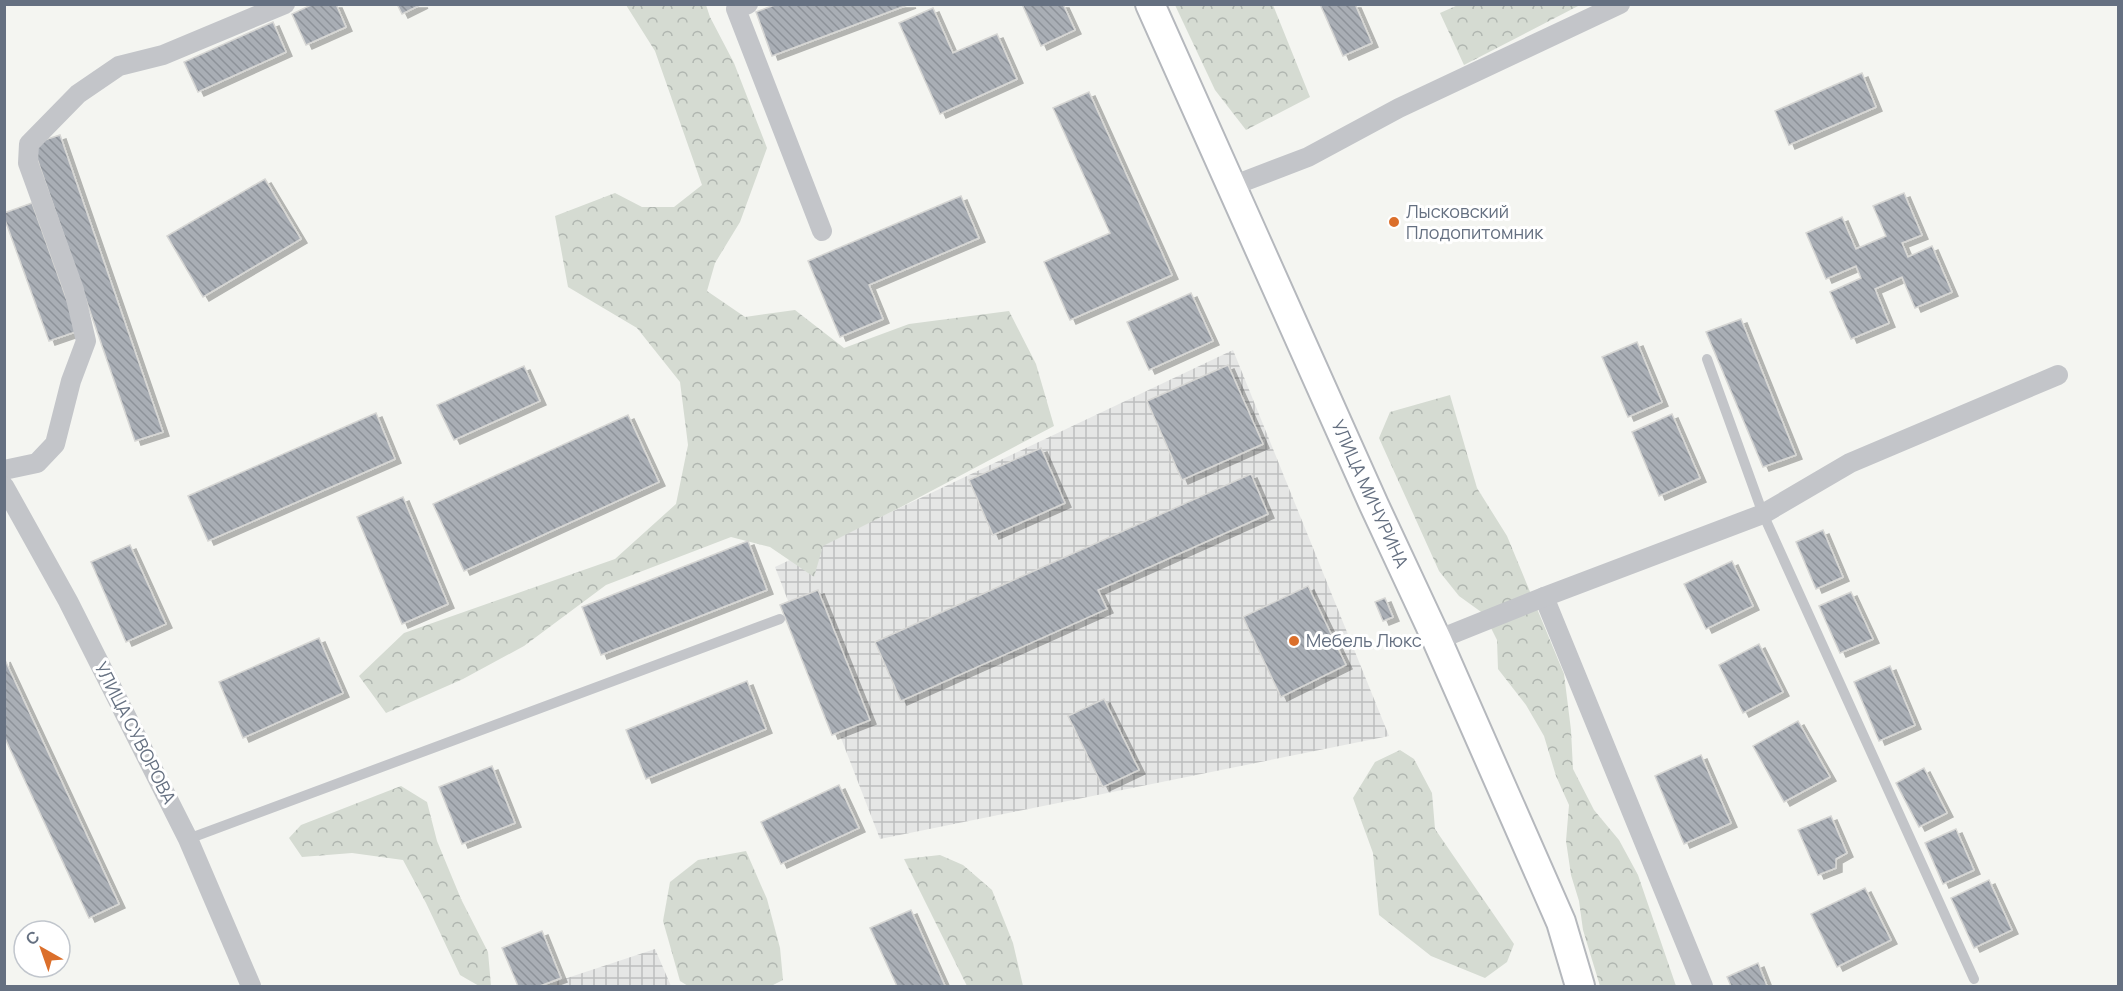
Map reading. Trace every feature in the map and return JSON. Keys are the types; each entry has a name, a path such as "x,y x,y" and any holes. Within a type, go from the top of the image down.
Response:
{"main road":[{"name":"УЛИЦА МИЧУРИНА","path":"1150,4 1374,505 1437,640 1561,922 1580,987"}],"street":[{"path":"4,470 37,463 55,444 71,381 86,341 74,290 28,163 29,144 78,94 119,66 163,55 285,4"},
{"path":"748,4 736,9 822,231"},
{"path":"1232,186 1308,157 1399,108 1620,4"},
{"path":"1437,640 1763,514 1850,464 2058,375"},
{"name":"УЛИЦА СУВОРОВА","path":"4,486 68,602 188,839 251,987"},
{"path":"1544,597 1703,987"}],"lane":[{"path":"1707,359 1763,514 1974,980"},
{"path":"188,839 780,619"}],"shaded area":[{"path":"1233,350 1389,736 880,839 775,567"},
{"path":"655,949 671,986 543,986"}],"green space":[{"path":"626,5 706,5 734,63 767,148 740,222 715,263 707,291 745,317 795,310 844,348 909,324 1009,311 1036,364 1054,426 823,546 814,577 770,547 731,537 606,585 524,646 463,679 386,713 359,676 404,633 615,559 676,504 688,445 680,382 637,328 568,287 555,216 615,193 642,207 674,207 702,185 655,51"},
{"path":"1175,5 1273,5 1310,97 1246,130 1215,90"},
{"path":"1458,5 1580,5 1464,65 1440,13"},
{"path":"1450,395 1477,488 1507,536 1564,674 1573,769 1594,810 1619,840 1638,875 1676,986 1600,986 1583,930 1579,901 1571,875 1566,841 1569,805 1556,776 1544,736 1526,705 1498,669 1497,640 1484,614 1459,596 1439,571 1379,438 1390,412"},
{"path":"1400,750 1414,759 1432,793 1435,829 1514,944 1507,962 1485,978 1431,956 1379,915 1373,853 1353,798 1375,762"},
{"path":"401,786 427,802 437,841 461,899 488,952 491,986 479,986 460,975 403,860 352,853 302,857 289,838 301,825"},
{"path":"746,851 767,899 780,948 783,980 771,986 688,986 680,981 663,921 670,882 698,860"},
{"path":"940,855 963,865 992,890 1013,943 1023,986 967,986 904,859"}],"building":[{"path":"313,4 336,4 346,27 306,45 292,14"},
{"path":"397,4 422,4 402,14"},
{"path":"777,4 910,4 772,56 756,12"},
{"path":"1022,4 1063,4 1075,30 1041,46"},
{"path":"1320,4 1355,4 1372,43 1343,56"},
{"path":"933,8 953,53 997,34 1017,79 940,114 899,23"},
{"path":"273,22 286,52 198,92 184,62"},
{"path":"1862,73 1876,107 1789,145 1775,111"},
{"path":"1089,92 1172,275 1070,320 1044,262 1110,233 1053,108"},
{"path":"60,135 163,432 135,441 32,144"},
{"path":"265,179 301,239 203,297 167,236"},
{"path":"1904,193 1922,235 1902,243 1908,257 1932,246 1952,292 1915,308 1902,277 1875,289 1889,323 1851,339 1830,292 1861,278 1856,266 1826,279 1806,233 1842,217 1856,249 1886,236 1873,206"},
{"path":"961,196 979,238 869,285 883,319 840,337 808,261"},
{"path":"32,203 78,331 49,341 4,217 4,213"},
{"path":"1191,293 1213,341 1149,370 1127,322"},
{"path":"1741,319 1796,455 1763,467 1706,332"},
{"path":"1637,342 1662,402 1628,417 1602,357"},
{"path":"1228,365 1263,444 1182,480 1147,401"},
{"path":"524,366 540,401 454,440 437,405"},
{"path":"376,413 395,459 208,541 188,496"},
{"path":"1672,414 1700,478 1659,496 1632,432"},
{"path":"628,415 659,482 464,571 433,504"},
{"path":"1041,448 1065,503 993,535 969,480"},
{"path":"1251,474 1268,514 1098,590 1107,609 901,701 875,642"},
{"path":"403,497 448,604 402,624 357,517"},
{"path":"1823,530 1843,577 1816,589 1796,542"},
{"path":"748,541 767,590 601,655 582,607"},
{"path":"130,545 166,624 126,642 91,562"},
{"path":"1732,561 1753,606 1706,629 1684,584"},
{"name":"Мебель Люкс","path":"1308,586 1346,665 1281,697 1243,617"},
{"path":"818,590 870,720 832,735 780,605"},
{"path":"1851,592 1873,639 1840,653 1819,606"},
{"path":"1385,598 1393,617 1383,621 1375,602"},
{"path":"319,638 343,693 243,738 219,682"},
{"path":"1759,644 1783,692 1743,713 1719,665"},
{"path":"4,658 119,904 89,918 4,736"},
{"path":"1890,666 1915,725 1879,741 1854,682"},
{"path":"747,681 766,729 646,779 626,730"},
{"path":"1104,699 1139,770 1103,787 1068,716"},
{"path":"1798,721 1830,777 1784,802 1753,746"},
{"path":"1701,755 1731,823 1684,844 1655,776"},
{"path":"492,766 515,823 462,844 439,787"},
{"path":"1924,768 1947,813 1919,827 1896,783"},
{"path":"839,785 859,828 781,864 761,822"},
{"path":"1831,816 1847,853 1836,859 1836,868 1818,875 1798,830"},
{"path":"1956,829 1974,870 1943,884 1925,843"},
{"path":"1989,880 2012,930 1974,948 1951,898"},
{"path":"1865,888 1891,940 1837,967 1811,914"},
{"path":"911,910 945,986 897,986 870,928"},
{"path":"542,931 561,978 540,986 518,986 502,948"},
{"path":"1758,963 1767,986 1731,986 1727,977"}],"place":[{"name":"Лысковский Плодопитомник","path":"1394,222"},
{"name":"Мебель Люкс","path":"1294,641"}]}
